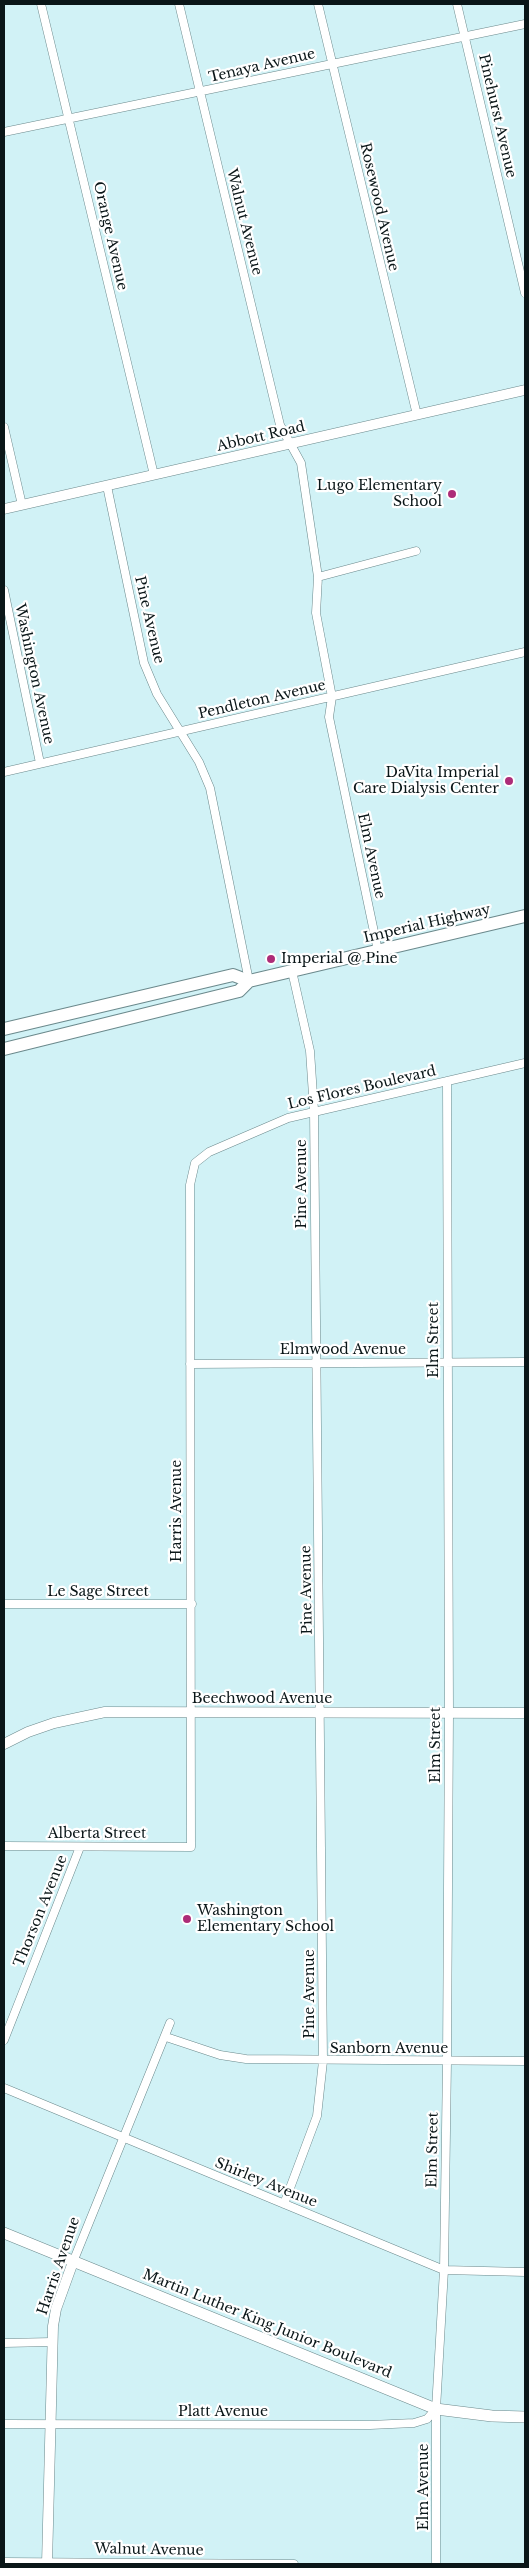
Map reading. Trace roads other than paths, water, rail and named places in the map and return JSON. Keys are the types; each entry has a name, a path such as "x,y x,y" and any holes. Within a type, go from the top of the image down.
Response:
{"main road":[{"name":"Imperial Highway","path":"4,1048 239,991 249,981 525,916"},
{"name":"Imperial Highway","path":"4,1029 233,975 249,981"},
{"name":"Martin Luther King Junior Boulevard","path":"4,2233 436,2409 492,2416 525,2417"}],"street":[{"name":"Orange Avenue","path":"42,4 154,475"},
{"name":"Walnut Avenue","path":"179,4 280,425 290,444"},
{"name":"Rosewood Avenue","path":"318,4 417,415"},
{"name":"Pinehurst Avenue","path":"457,4 525,293"},
{"name":"Tenaya Avenue","path":"4,132 200,93 525,24"},
{"name":"Abbott Road","path":"4,510 525,390"},
{"path":"4,427 22,505"},
{"name":"Elm Avenue","path":"290,444 300,463 318,576 316,613 332,697 329,717 378,951"},
{"name":"Pine Avenue","path":"107,486 144,663 156,694 199,762 210,788 249,981"},
{"path":"318,576 416,551"},
{"name":"Washington Avenue","path":"4,590 40,763"},
{"name":"Pendleton Avenue","path":"4,772 525,652"},
{"name":"Pine Avenue","path":"284,2204 317,2116 322,2061 321,1712 314,1110 310,1051 292,971"},
{"name":"Los Flores Boulevard","path":"191,1174 195,1163 209,1152 257,1129 314,1110 525,1063"},
{"name":"Elm Street","path":"436,2409 444,2270 447,2061 449,1713 447,1081"},
{"name":"Harris Avenue","path":"191,1174 191,1847"},
{"name":"Elmwood Avenue","path":"190,1364 525,1362"},
{"name":"Le Sage Street","path":"4,1604 192,1604"},
{"name":"Beechwood Avenue","path":"4,1744 28,1732 79,1716 105,1712 525,1713"},
{"name":"Alberta Street","path":"4,1846 191,1847"},
{"name":"Thorson Avenue","path":"4,2040 80,1847"},
{"name":"Harris Avenue","path":"47,2563 52,2342 56,2309 73,2262 166,2037 170,2023"},
{"name":"Sanborn Avenue","path":"166,2037 234,2058 322,2061 525,2061"},
{"name":"Shirley Avenue","path":"4,2088 444,2270 525,2272"},
{"path":"4,2343 52,2342"},
{"name":"Elm Avenue","path":"436,2409 436,2564"},
{"name":"Platt Avenue","path":"4,2424 370,2425 414,2422 427,2419 436,2409"},
{"name":"Walnut Avenue","path":"4,2562 294,2564"}],"place":[{"name":"Lugo Elementary School","path":"452,494"},
{"name":"DaVita Imperial Care Dialysis Center","path":"509,781"},
{"name":"Imperial @ Pine","path":"271,959"},
{"name":"Washington Elementary School","path":"187,1919"}]}
